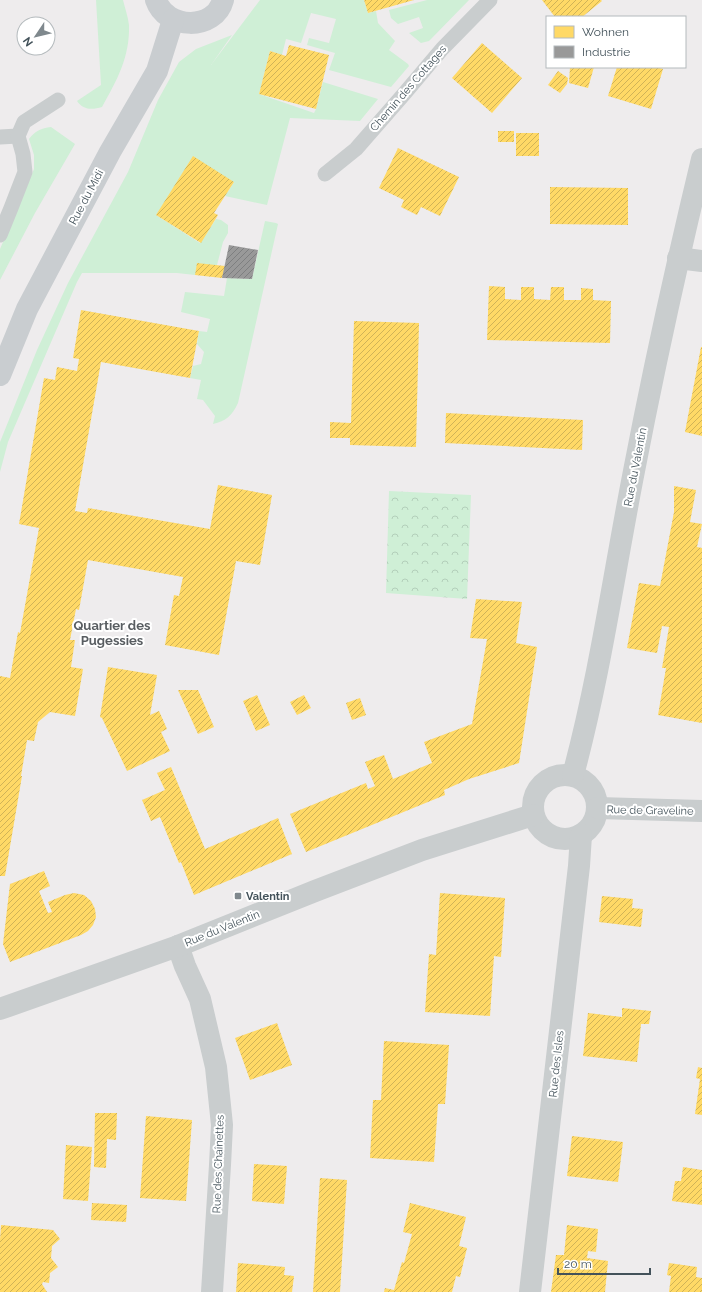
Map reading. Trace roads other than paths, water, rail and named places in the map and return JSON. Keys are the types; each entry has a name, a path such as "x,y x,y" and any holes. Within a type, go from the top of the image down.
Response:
{"main road":[{"path":"156,0 157,5 164,13 173,20 184,23 196,23 206,19 215,13 224,0"},
{"name":"Rue du Midi","path":"0,375 27,309 110,152 157,71 173,20"}],"street":[{"name":"Rue du Valentin","path":"573,775 588,720 634,470 678,258 702,159"},
{"path":"678,258 702,261"},
{"path":"562,774 573,775 592,787 598,808 595,820 589,829 581,835 571,839 562,839 552,837 544,832 534,815 533,804 536,793 542,784 551,777 562,774"},
{"name":"Rue de Graveline","path":"598,808 702,811"},
{"name":"Rue du Valentin","path":"0,1008 178,946 422,850 534,815"},
{"name":"Rue des Isles","path":"530,1292 579,866 581,835"},
{"name":"Rue des Chaînettes","path":"178,946 185,966 200,999 216,1067 222,1125 212,1292"}],"lane":[{"name":"Chemin des Cottages","path":"325,174 356,149 442,49 490,0"},
{"path":"0,235 25,172 23,154 18,136 24,122 58,100"},
{"path":"0,137 18,136"}],"place":[{"name":"Valentin","path":"238,896"}],"district":[{"name":"Quartier des Pugessies","path":"112,632"}]}
